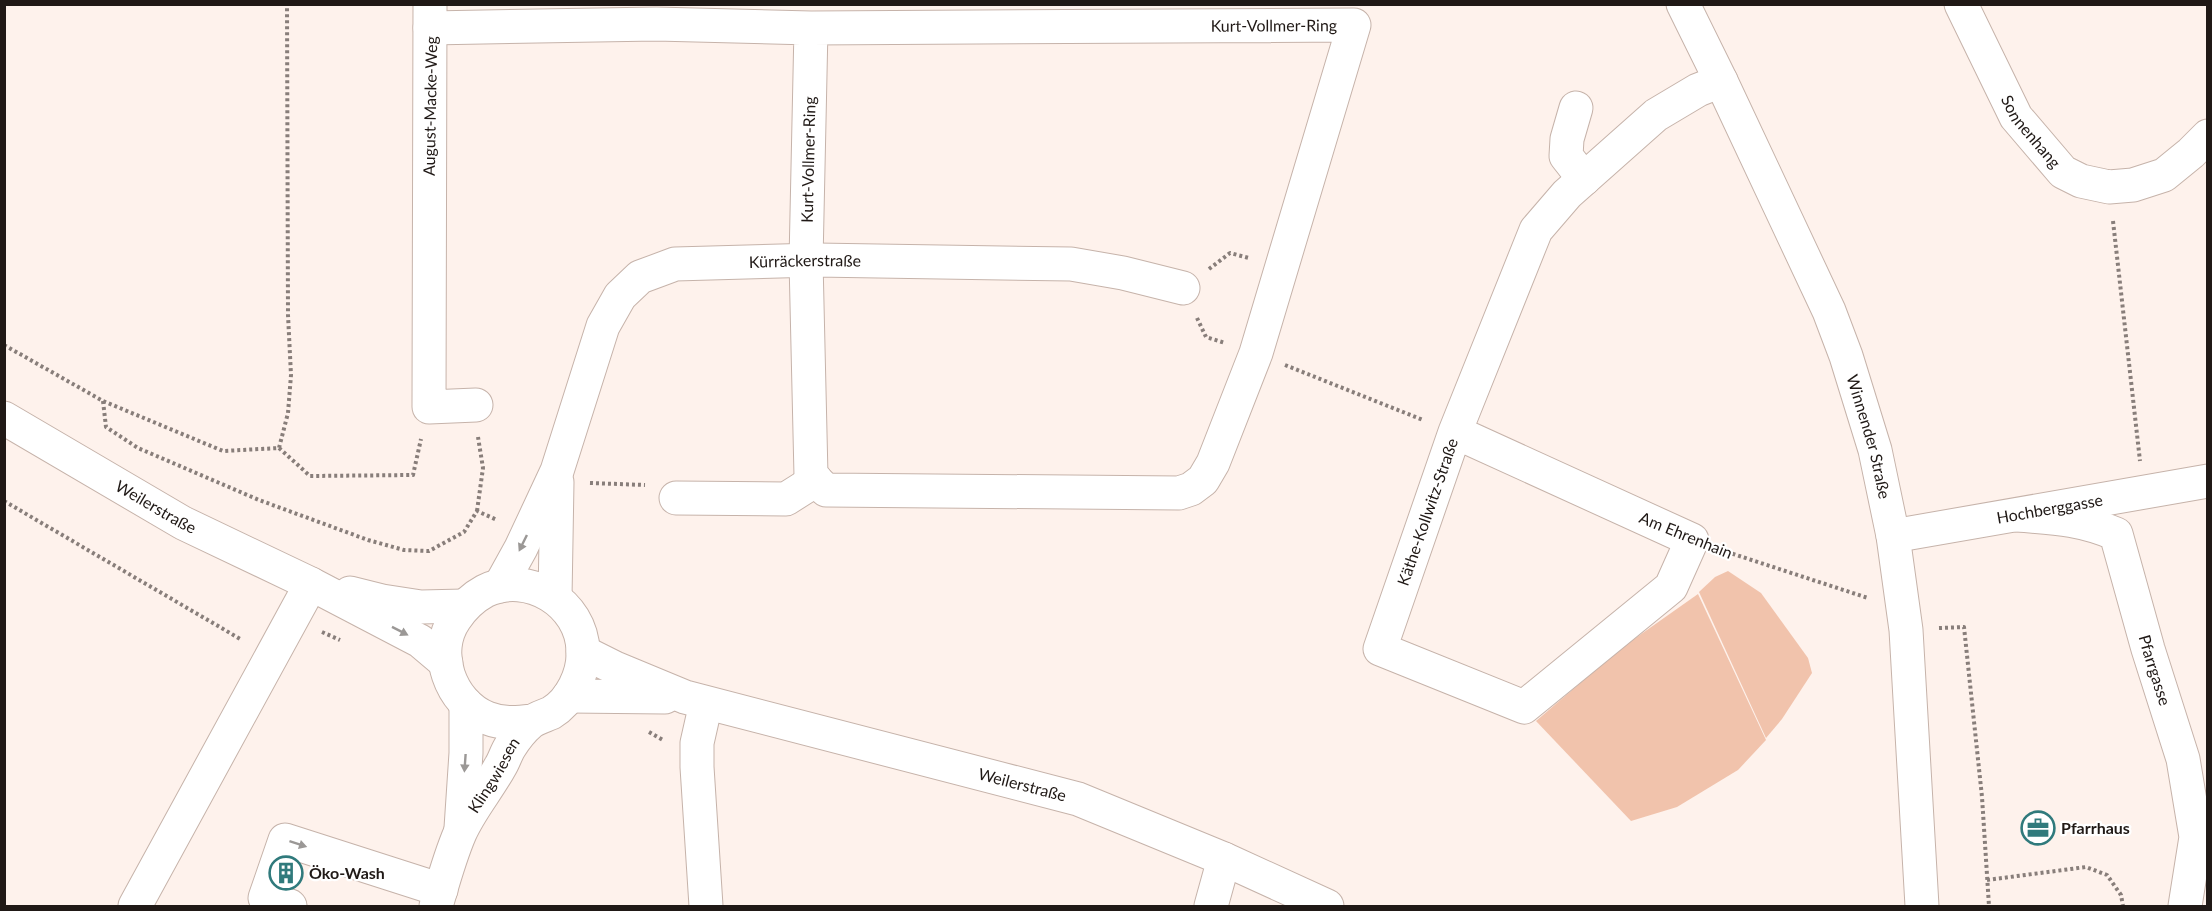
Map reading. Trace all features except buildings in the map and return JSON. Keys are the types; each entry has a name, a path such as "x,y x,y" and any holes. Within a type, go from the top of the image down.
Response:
{"street":[{"name":"Winnender Straße","path":"1683,4 1829,311 1846,356 1875,450 1893,536 1906,630 1922,906"},
{"name":"Sonnenhang","path":"1961,4 2016,117 2063,172 2081,181 2109,187 2133,185 2164,175 2208,136"},
{"name":"August-Macke-Weg","path":"429,407 430,16 656,14 810,28"},
{"name":"Kurt-Vollmer-Ring","path":"1357,15 1256,353 1213,463 1203,480 1191,489 1179,492 1110,493 826,490 811,476 806,261 810,28 879,16 1357,15"},
{"name":"Käthe-Kollwitz-Straße","path":"1692,540 1671,587 1524,706 1380,649 1455,432 1536,230 1567,194 1656,115 1698,90 1721,81"},
{"path":"1576,108 1567,139 1566,156 1584,179"},
{"name":"Kürräckerstraße","path":"500,586 557,471 603,326 620,296 640,277 675,264 806,261 1071,264 1123,273 1183,288"},
{"path":"429,407 476,405"},
{"name":"Weilerstraße","path":"4,418 183,523 311,584 420,641 446,663"},
{"name":"Am Ehrenhain","path":"1455,432 1692,540"},
{"name":"Kürräckerstraße","path":"555,597 557,471"},
{"path":"676,498 786,499 816,480"},
{"name":"Hochberggasse","path":"1893,536 2208,481"},
{"name":"Pfarrgasse","path":"2017,515 2070,519 2095,525 2116,534 2148,649 2183,759 2196,837 2185,906"},
{"path":"135,906 311,584"},
{"name":"Weilerstraße","path":"311,584 382,601 421,607 464,606"},
{"path":"519,585 537,589 555,597 575,621 581,636 583,652 580,675 570,696 553,712 531,722 508,723 486,717 466,704 452,686 446,663 446,643 452,623 464,606 487,590 500,586 519,585"},
{"name":"Weilerstraße","path":"583,652 615,668 696,700 1077,800 1224,859 1327,906"},
{"name":"Weilerstraße","path":"570,696 696,700"},
{"path":"696,700 697,767 706,906"},
{"name":"Klingwiesen","path":"461,832 466,753 466,704"},
{"name":"Klingwiesen","path":"438,898 461,832 510,747 531,722"},
{"path":"290,906 266,898 285,840 438,898"},
{"path":"1212,906 1224,859"}],"path":[{"path":"279,448 288,413 291,375 288,315 286,4"},
{"path":"2109,187 2143,493"},
{"path":"1281,266 1230,253 1183,288 1206,337 1256,353 1455,432"},
{"path":"4,345 104,401 223,451 279,448 310,476 412,475 429,407"},
{"path":"104,401 106,427 138,448 259,500 368,540 404,550 429,551 464,532 477,511 483,468 476,405"},
{"path":"588,492 592,472"},
{"path":"590,483 675,485 676,498"},
{"path":"4,501 271,657"},
{"path":"477,511 528,533"},
{"name":"Am Ehrenhain","path":"1692,540 1872,600"},
{"path":"290,620 342,640"},
{"path":"1906,630 1964,627 1982,797 1989,906"},
{"path":"642,729 665,741"},
{"path":"1987,880 2086,867 2107,875 2121,895 2123,906"}],"shaded area":[{"path":"1728,571 1761,593 1808,658 1812,673 1782,719 1766,738 1699,592 1715,577"},
{"path":"1698,594 1766,740 1738,770 1677,807 1631,821 1536,721 1620,649"}],"place":[{"name":"Pfarrhaus","path":"2038,828"},
{"name":"Öko-Wash","path":"286,873"}]}
